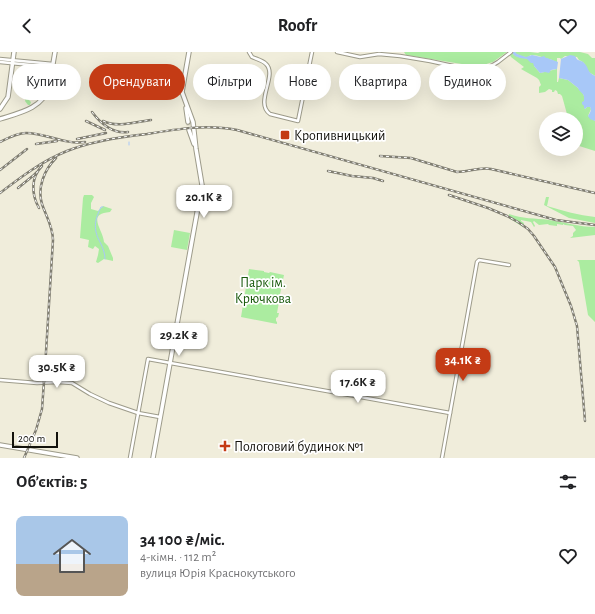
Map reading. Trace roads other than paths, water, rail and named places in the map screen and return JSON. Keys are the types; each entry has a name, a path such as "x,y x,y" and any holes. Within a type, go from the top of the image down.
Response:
{"main road":[{"path":"0,109 8,97 14,52"},
{"path":"52,64 54,52"},
{"path":"153,458 202,183 193,122 182,94 189,52"},
{"path":"0,119 24,111 41,100"},
{"path":"186,103 188,122"},
{"path":"189,130 196,149"},
{"path":"0,445 78,458"}],"street":[{"path":"249,52 252,57 265,63 268,68 268,79 264,103 265,109 270,114 298,120 312,52"},
{"path":"337,52 360,57 379,54 400,56 472,69 488,67 498,62 511,52"},
{"path":"0,59 13,62"},
{"path":"0,62 32,64"},
{"path":"442,458 477,262 479,260 509,265"},
{"path":"130,458 148,359 450,413"},
{"path":"0,380 72,383 101,399 138,413 160,418"}],"water":[{"path":"511,52 515,52 526,57 532,55 541,57 544,56 558,62 557,69 551,70 549,73 540,73 533,63 527,59 515,56"},
{"path":"570,55 575,56 578,60 584,62 590,73 595,76 595,121 590,119 588,116 591,108 584,108 582,102 584,101 584,96 578,88 568,80 559,78 561,59"}],"waterway":[{"path":"103,207 101,207 95,226 104,251 105,259"}],"tunnel":[{"path":"188,122 189,130"}],"railway":[{"path":"92,112 103,124 112,130 128,132"},
{"path":"103,121 121,124 151,120"},
{"path":"86,121 105,130"},
{"path":"0,193 40,164 67,151 96,142 181,129 214,127 237,130 556,220 595,225"},
{"path":"0,142 9,137 23,133 41,135 70,142 85,142"},
{"path":"77,139 106,133"},
{"path":"36,144 57,141"},
{"path":"0,170 27,149"},
{"path":"380,156 411,158 457,172 491,169 595,193"},
{"path":"24,458 36,430 42,409 53,235 42,204 40,192 45,174 56,158"},
{"path":"39,208 36,203 33,186 38,170 42,166"},
{"path":"328,171 383,181"},
{"path":"18,188 37,172"},
{"path":"449,195 488,208 518,222 528,229 534,236 555,267 571,306 577,326 585,421"}],"place":[{"name":"Кропивницький","path":"285,135"},
{"name":"Пологовий будинок №1","path":"225,446"}],"park label":[{"name":"Парк ім. Крючкова","path":"263,290"}]}
